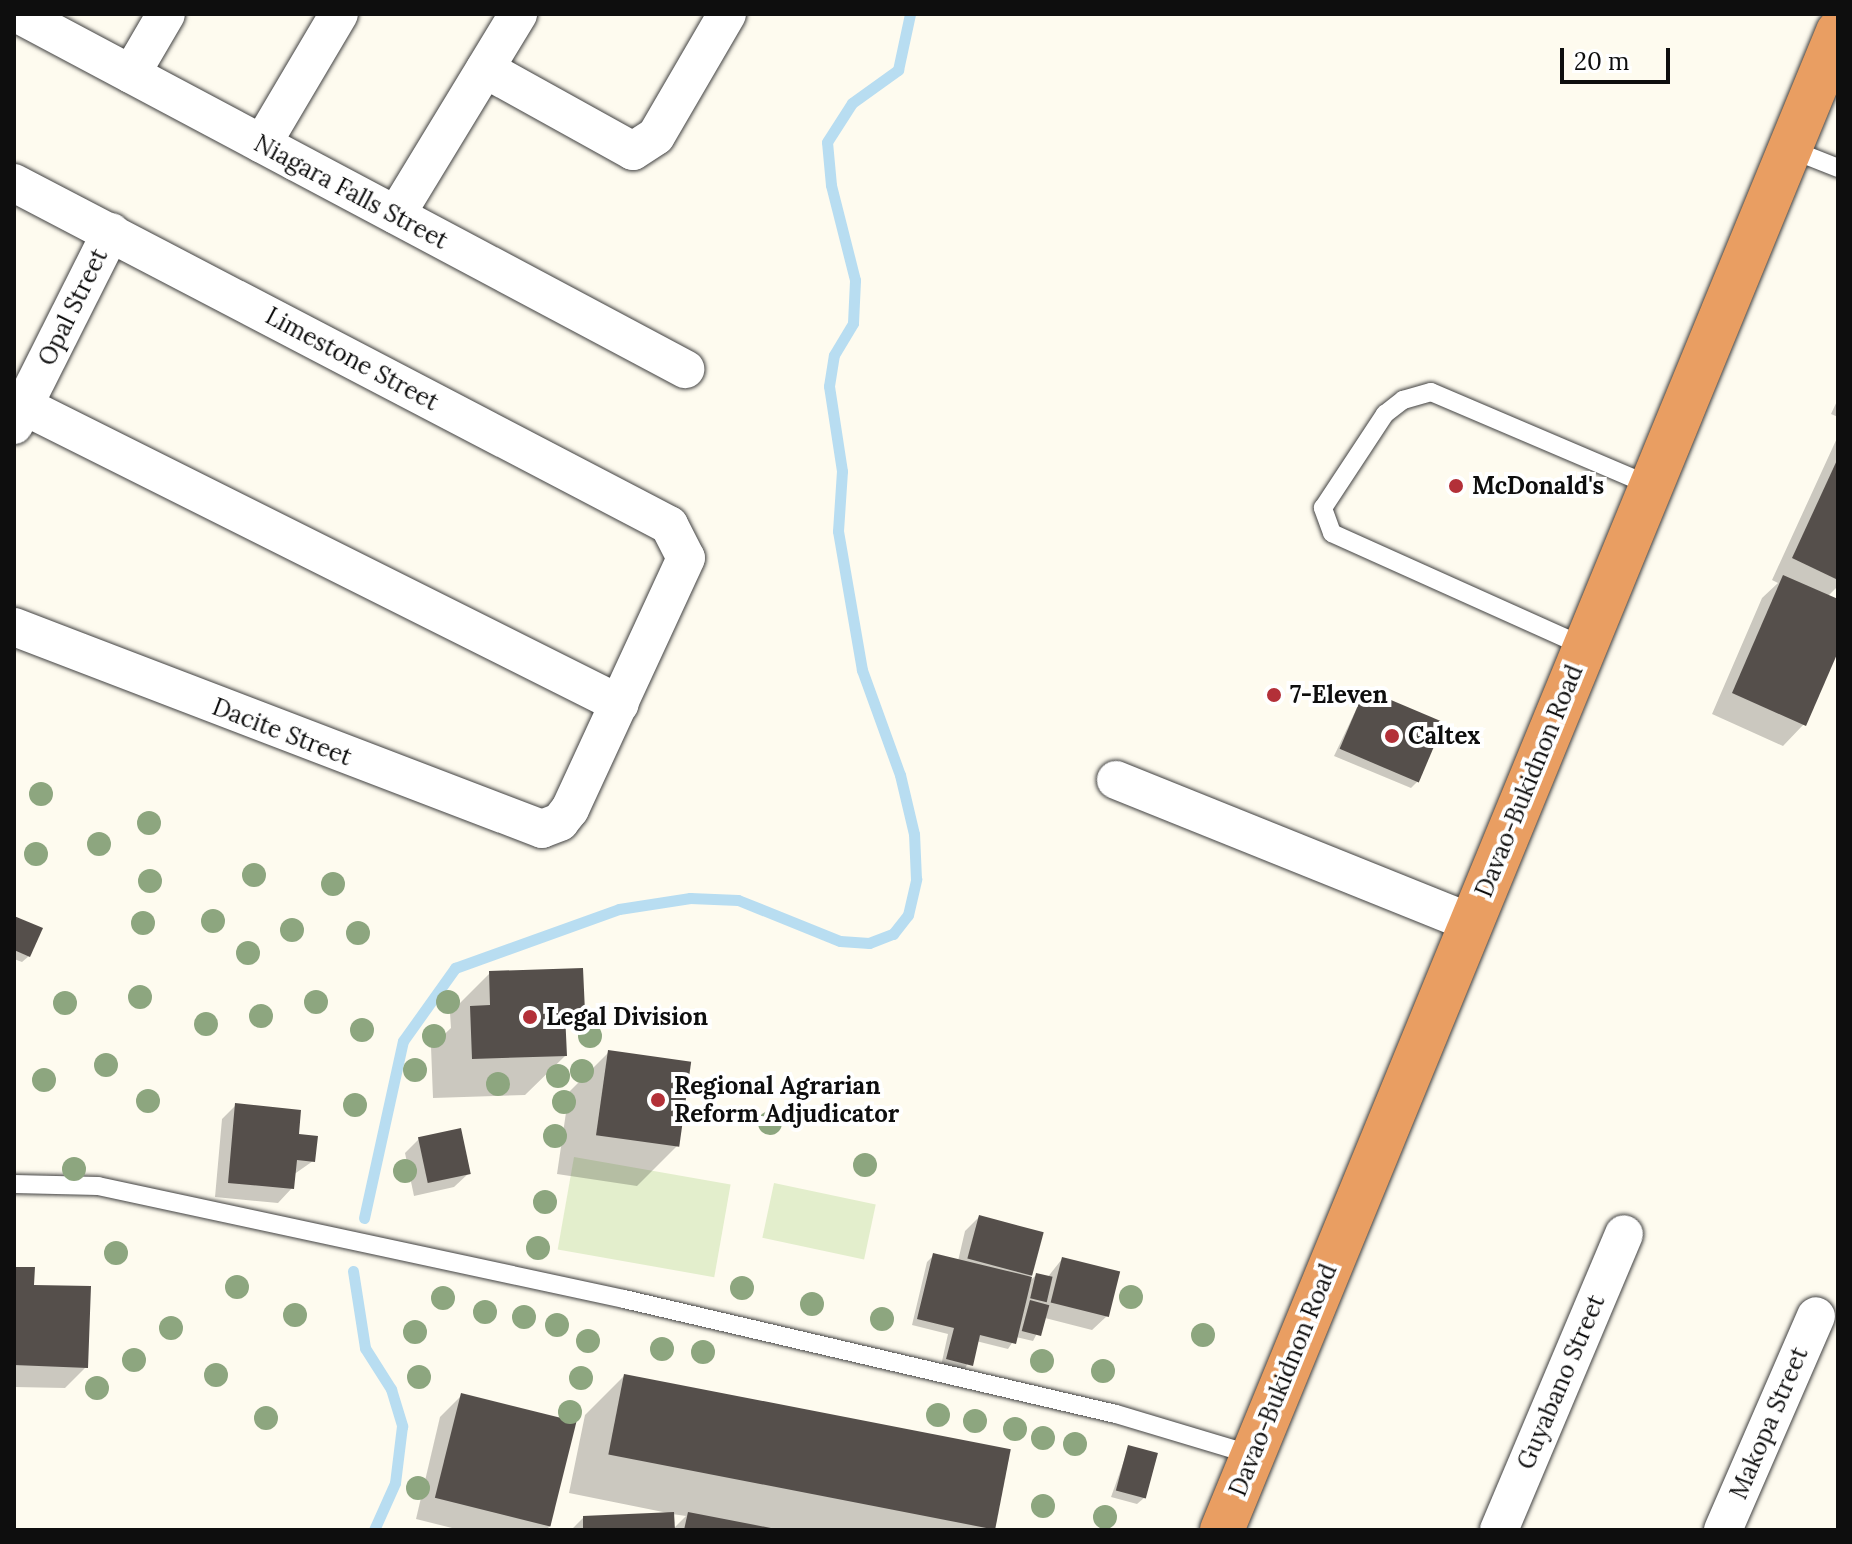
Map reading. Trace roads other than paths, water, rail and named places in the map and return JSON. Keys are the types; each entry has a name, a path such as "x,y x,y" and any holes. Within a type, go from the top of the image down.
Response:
{"highway":[{"name":"Davao-Bukidnon Road","path":"1222,1530 1790,149 1826,95 1838,32"}],"street":[{"name":"Niagara Falls Street","path":"18,14 685,369"},
{"path":"131,74 166,14"},
{"path":"262,144 339,14"},
{"path":"396,215 518,14"},
{"path":"485,69 633,151 656,136 727,14"},
{"name":"Limestone Street","path":"14,183 669,525 682,544 684,568 620,704"},
{"name":"Opal Street","path":"19,416 111,232"},
{"path":"19,416 620,704"},
{"name":"Dacite Street","path":"14,627 527,827 551,827 570,809 620,704"},
{"path":"1116,780 1472,923"},
{"name":"Guyabano Street","path":"1499,1530 1624,1234"},
{"name":"Makopa Street","path":"1723,1530 1816,1316"}],"lane":[{"path":"1790,149 1838,168"},
{"path":"1583,646 1332,533 1323,508 1385,414 1403,400 1431,392 1651,486"},
{"path":"14,1184 98,1186 608,1296 1116,1414 1253,1455"}],"waterway":[{"path":"364,1218 403,1041 455,968 619,909 690,898 738,900 840,941 869,943 893,934 908,915 916,879 914,834 900,775 862,670 838,531 842,471 829,386 834,355 853,323 855,280 831,185 827,142 852,103 898,70 910,14"},
{"path":"353,1271 365,1348 391,1389 402,1426 395,1483 374,1530"}],"place":[{"name":"McDonald's","path":"1456,486"},
{"name":"7-Eleven","path":"1274,695"},
{"name":"Caltex","path":"1392,736"},
{"name":"Legal Division","path":"530,1017"},
{"name":"Regional Agrarian Reform Adjudicator","path":"658,1100"}]}
